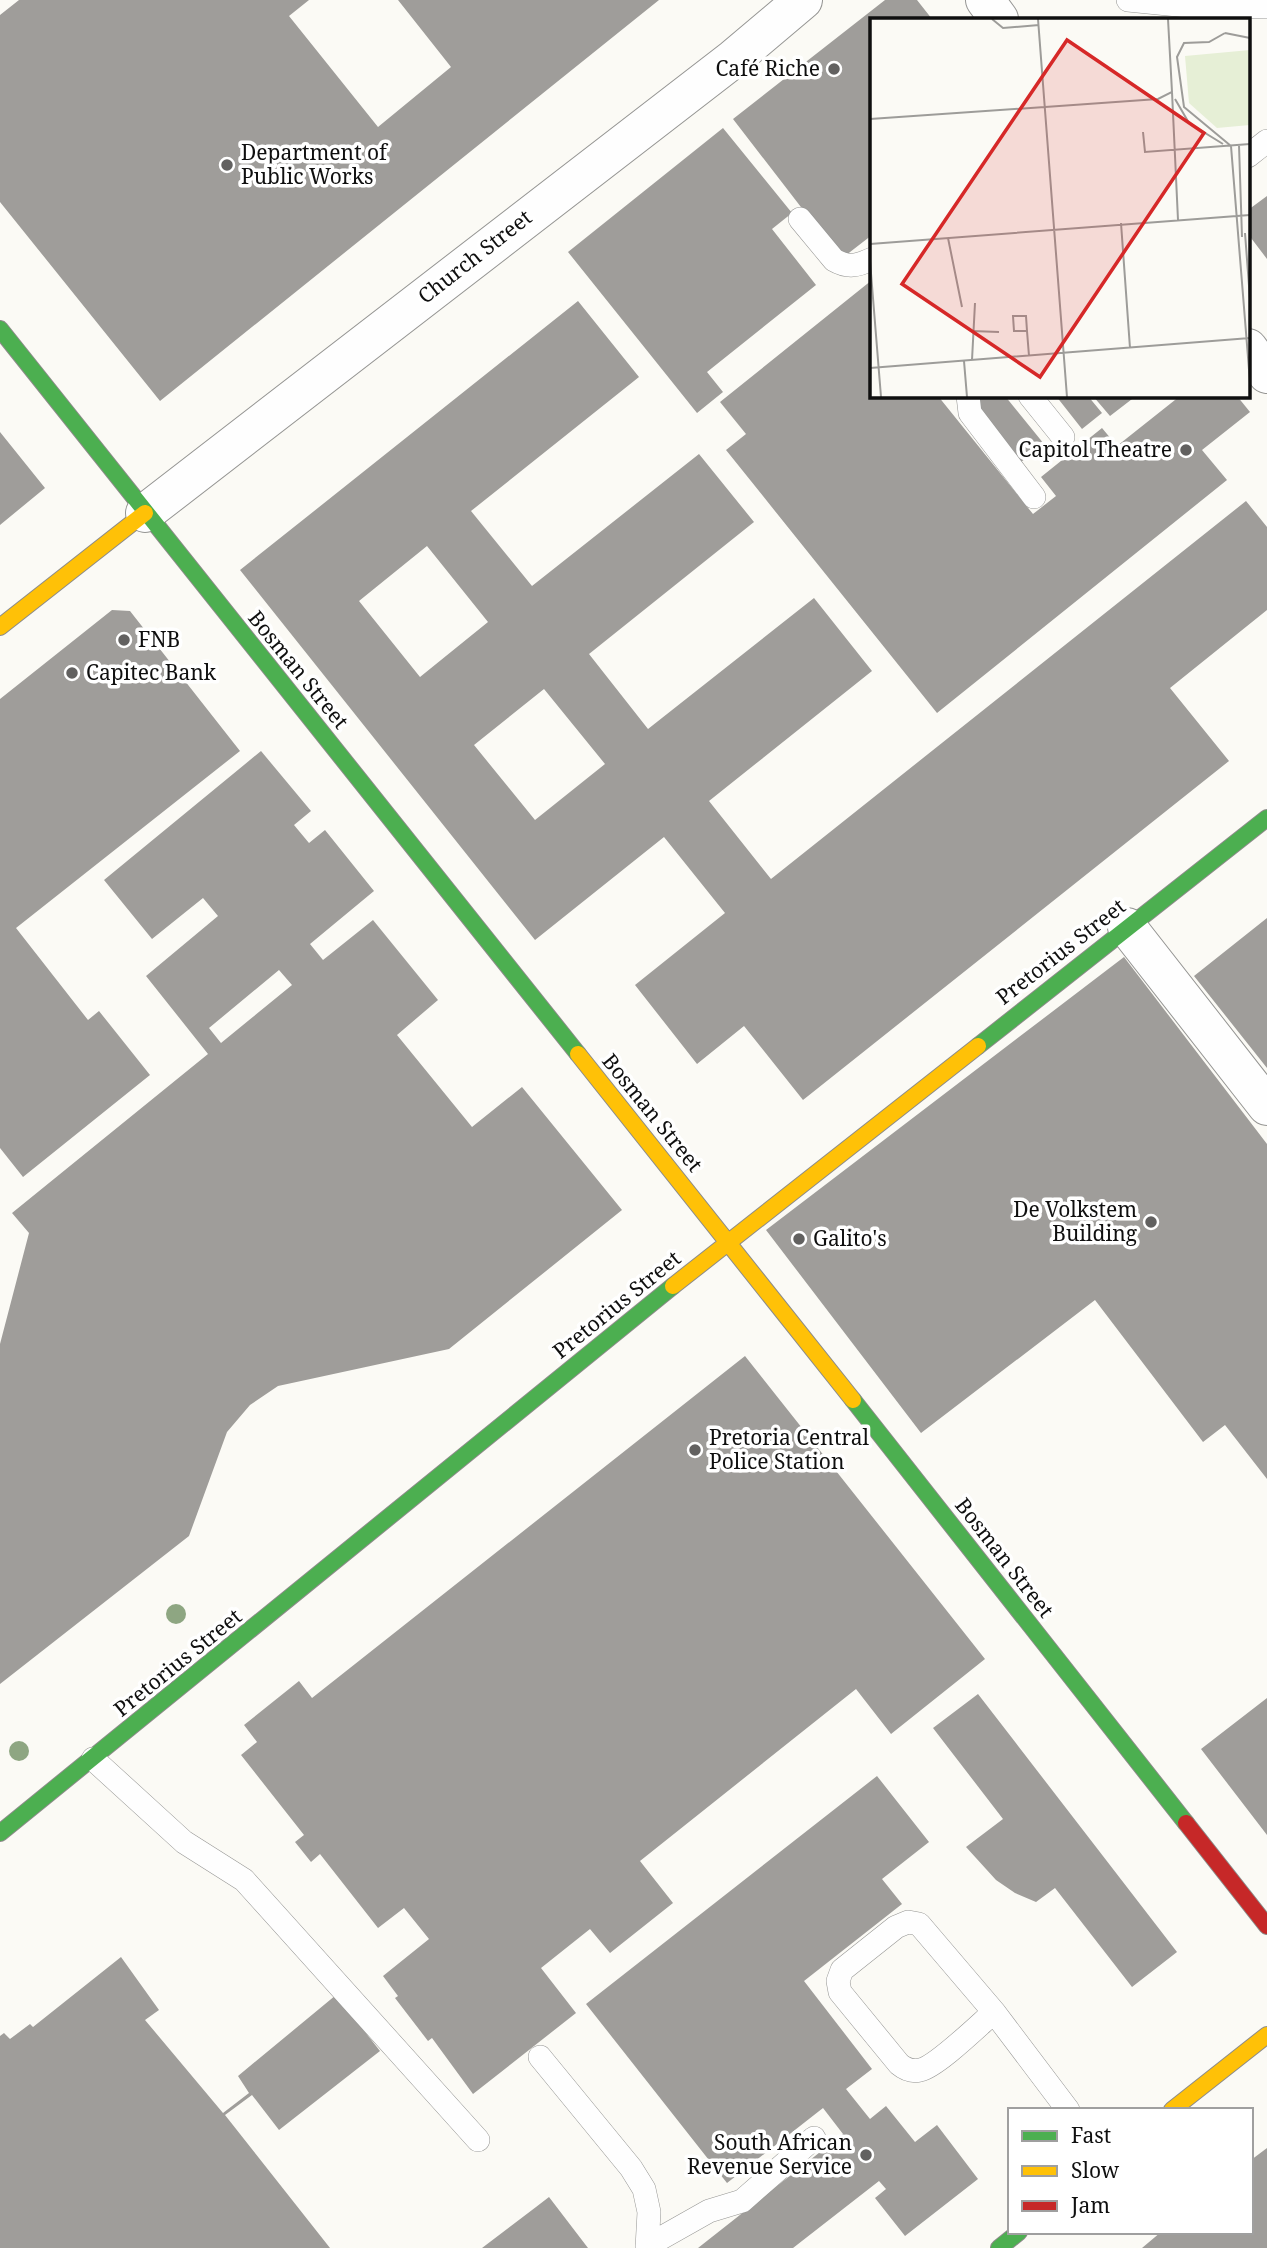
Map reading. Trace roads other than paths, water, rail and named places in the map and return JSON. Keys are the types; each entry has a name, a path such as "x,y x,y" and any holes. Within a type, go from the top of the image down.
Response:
{"main road":[{"name":"Bosman Street","path":"0,329 728,1242 1267,1926"},
{"path":"0,627 145,513"},
{"name":"Pretorius Street","path":"0,1833 728,1242 1267,818"},
{"path":"1175,2108 1267,2035"},
{"path":"999,2248 1016,2234"}],"street":[{"name":"Church Street","path":"145,513 733,59 803,0"},
{"path":"985,0 998,18"},
{"path":"1250,351 1267,374"},
{"path":"1127,927 1267,1106"}],"lane":[{"path":"1128,0 1188,6 1267,7"},
{"path":"1250,154 1267,141"},
{"path":"800,219 834,260 856,266 870,261"},
{"path":"968,397 970,413 1034,496"},
{"path":"1031,397 1063,437"},
{"path":"93,1759 184,1842 244,1880 478,2140"},
{"path":"994,2012 933,2063 920,2070 907,2070 854,2011 840,1992 838,1981 842,1970 896,1927 908,1922 919,1924 994,2012 1066,2108"},
{"path":"540,2057 631,2168 644,2189 649,2212 647,2247"},
{"path":"647,2247 709,2211 742,2200 814,2138"}],"place":[{"name":"Café Riche","path":"834,69"},
{"name":"Department of Public Works","path":"227,165"},
{"name":"Capitol Theatre","path":"1186,450"},
{"name":"FNB","path":"124,640"},
{"name":"Capitec Bank","path":"72,673"},
{"name":"De Volkstem Building","path":"1151,1222"},
{"name":"Galito's","path":"799,1239"},
{"name":"Pretoria Central Police Station","path":"695,1450"},
{"name":"South African Revenue Service","path":"866,2155"}]}
